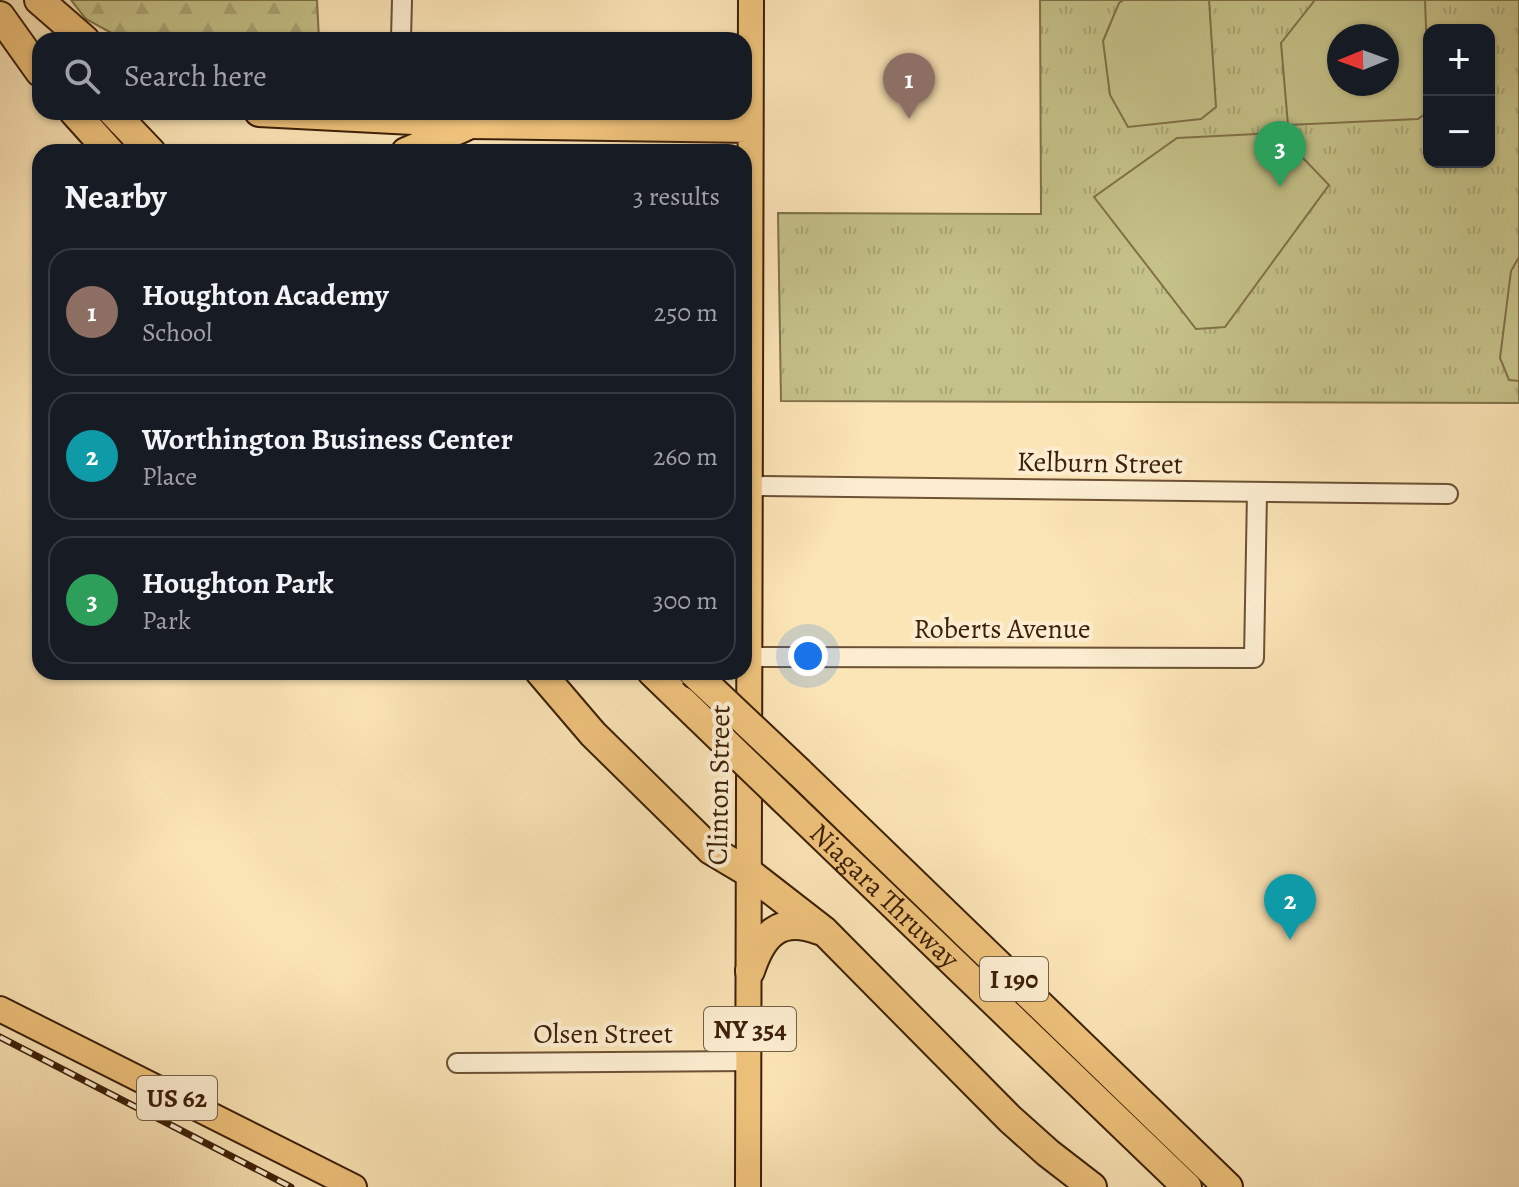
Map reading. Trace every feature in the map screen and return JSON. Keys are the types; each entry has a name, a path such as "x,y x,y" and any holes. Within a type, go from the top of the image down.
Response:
{"highway":[{"path":"23,0 49,32"},
{"path":"39,0 76,32"},
{"path":"0,16 32,61"},
{"path":"81,120 103,144"},
{"path":"121,120 143,144"},
{"path":"413,120 466,126"},
{"path":"424,144 466,126"},
{"path":"547,680 593,734 659,802 711,850 748,872 824,931 1010,1119 1092,1187"},
{"name":"Niagara Thruway","path":"660,680 1187,1187"},
{"name":"Niagara Thruway","path":"701,680 1228,1187"},
{"path":"750,971 766,936 786,925 805,925 824,931"}],"main road":[{"name":"Clinton Street","path":"751,0 751,32"},
{"name":"Clinton Street","path":"750,120 750,144"},
{"path":"466,126 750,130"},
{"name":"Clinton Street","path":"748,1187 751,680"},
{"name":"US 62","path":"0,1009 354,1187"}],"street":[{"path":"401,32 402,0"},
{"name":"Kelburn Street","path":"752,486 1448,494"},
{"name":"Roberts Avenue","path":"752,657 1254,658 1257,493"},
{"name":"Olsen Street","path":"457,1063 750,1061"}],"green space":[{"path":"71,0 317,0 319,32 110,32 86,19"},
{"path":"1040,0 1519,0 1519,403 781,401 778,213 1041,214"},
{"path":"1124,0 1209,0 1216,107 1201,119 1128,127 1110,95 1103,41 1119,3"},
{"path":"1315,0 1425,0 1423,115 1418,119 1288,125 1281,43"},
{"path":"1279,133 1329,185 1225,327 1196,329 1094,197 1177,138"},
{"path":"1519,257 1519,381 1509,380 1500,358 1511,271"}],"railway":[{"path":"0,1037 291,1187"}],"place":[{"name":"Houghton Academy","path":"909,119"},
{"name":"Houghton Park","path":"1280,187"},
{"name":"Worthington Business Center","path":"1290,940"}]}
